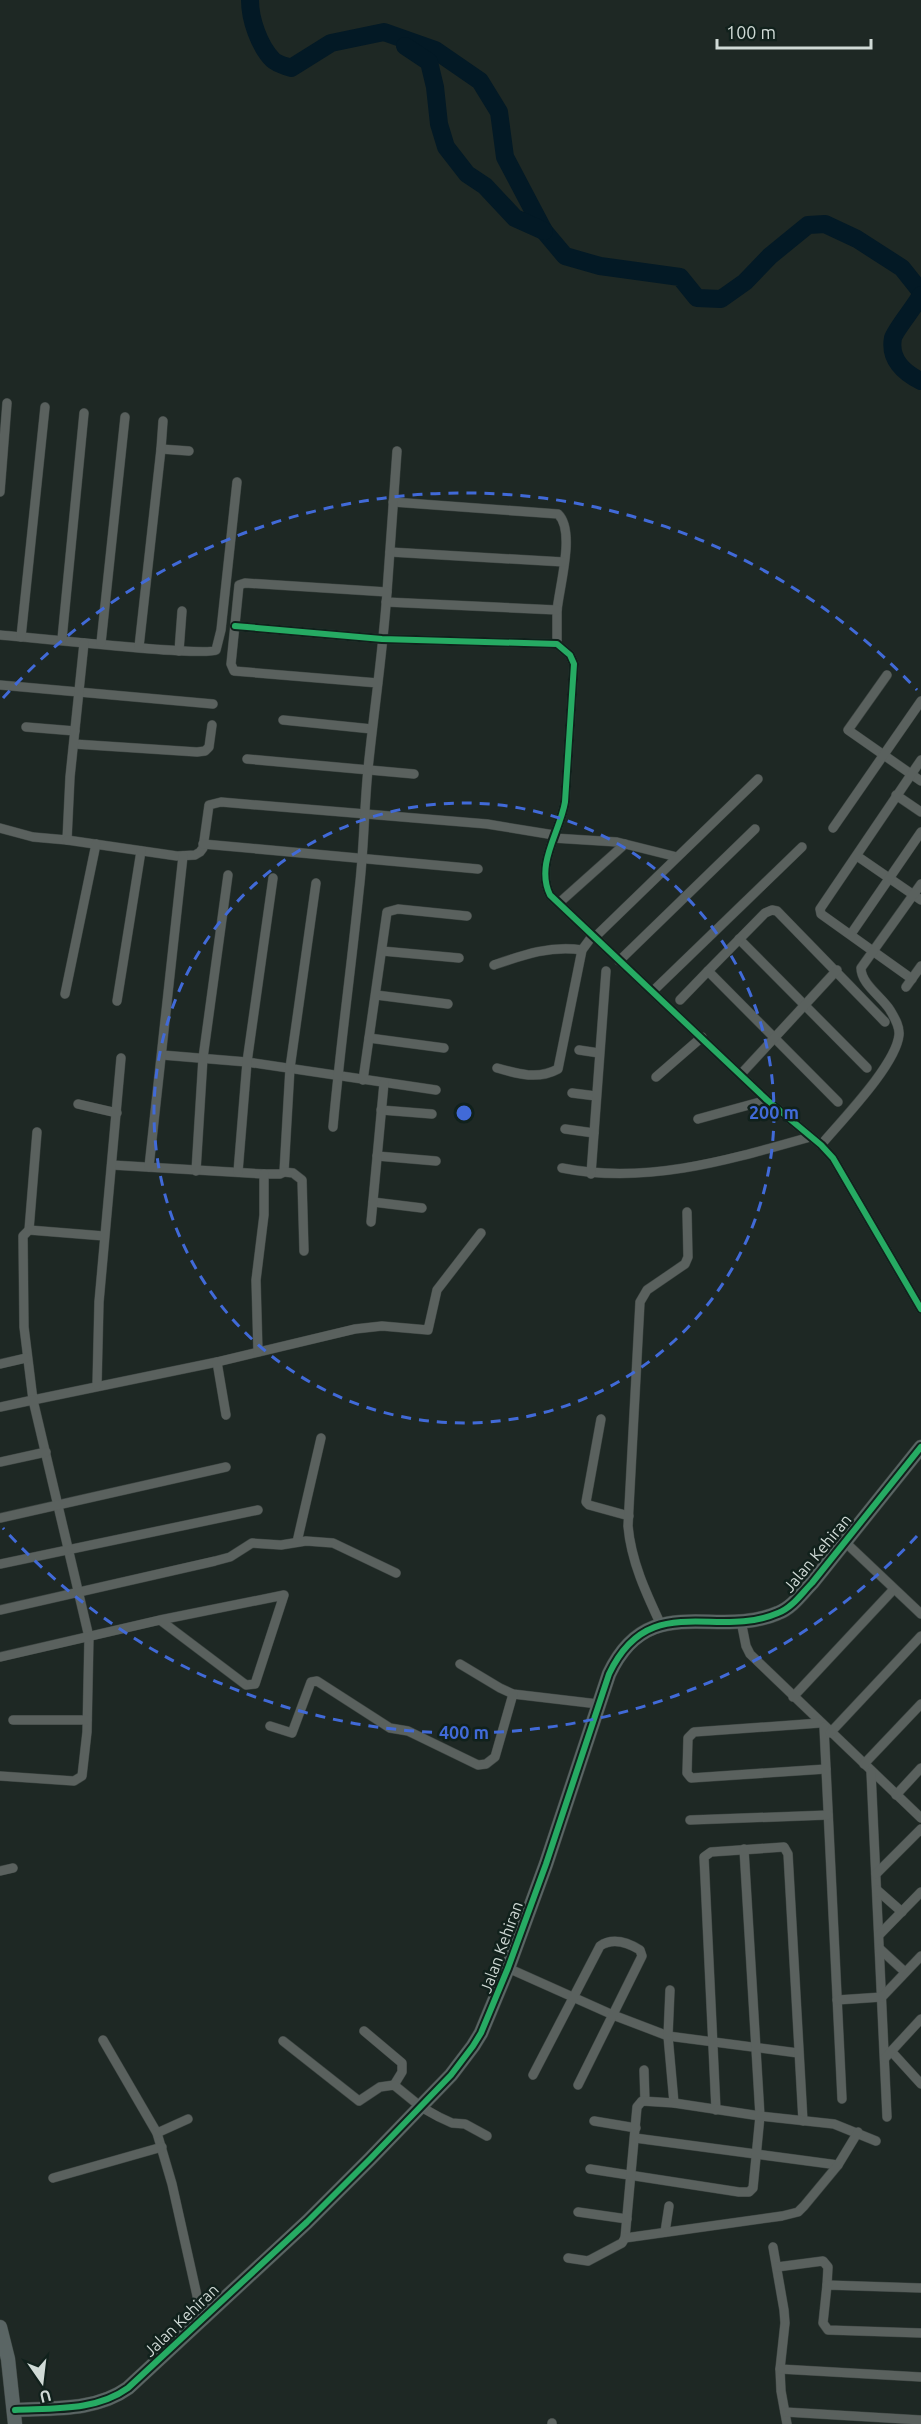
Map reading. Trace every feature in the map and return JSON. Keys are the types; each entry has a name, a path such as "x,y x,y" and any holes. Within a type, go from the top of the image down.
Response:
{"street":[{"path":"0,492 7,403"},
{"path":"21,637 45,407"},
{"path":"62,639 84,413"},
{"path":"101,643 125,417"},
{"path":"139,647 163,421"},
{"path":"161,449 189,451"},
{"path":"333,1127 387,592 397,451"},
{"path":"0,635 211,653 219,646 237,482"},
{"path":"393,502 558,514 563,519 566,536 557,610 557,644"},
{"path":"390,552 564,562"},
{"path":"378,683 231,669 237,589 244,583 387,592"},
{"path":"386,602 557,610"},
{"path":"178,651 182,611"},
{"path":"235,626 382,639 557,644 570,655 574,664 565,802 545,871 546,885 550,895 767,1100 821,1145 841,1171 921,1309"},
{"path":"67,840 84,643"},
{"path":"887,675 848,730 921,781"},
{"path":"0,684 213,704"},
{"path":"834,828 921,701"},
{"path":"283,720 372,729"},
{"path":"74,744 189,753 205,751 209,747 212,725"},
{"path":"26,727 75,731"},
{"path":"248,759 414,774"},
{"path":"912,979 821,914 820,909 921,760"},
{"path":"497,1068 522,1075 549,1074 558,1069 582,950 758,779"},
{"path":"896,795 921,812"},
{"path":"0,828 33,837 183,856 200,852 207,810 214,803 487,824 553,837 625,844 677,857"},
{"path":"618,961 755,829"},
{"path":"851,934 921,832"},
{"path":"65,994 96,844"},
{"path":"203,844 478,869"},
{"path":"559,903 625,844"},
{"path":"653,991 802,847"},
{"path":"117,1001 141,851"},
{"path":"149,1167 183,856"},
{"path":"857,856 917,898"},
{"path":"196,1171 203,1058 228,875"},
{"path":"238,1172 247,1062 273,878"},
{"path":"284,1172 290,1068 316,883"},
{"path":"821,1145 885,1066 899,1037 898,1027 889,1008 862,976 861,968 917,898 921,884"},
{"path":"363,1080 387,912 398,909 467,915"},
{"path":"680,1000 765,913 772,910 777,912 837,970 885,1022"},
{"path":"740,939 867,1068"},
{"path":"494,966 554,948 582,950"},
{"path":"382,951 459,958"},
{"path":"906,987 921,966"},
{"path":"741,1074 837,970"},
{"path":"591,1174 606,971"},
{"path":"708,971 838,1102"},
{"path":"376,994 448,1004"},
{"path":"656,1077 702,1037"},
{"path":"369,1038 444,1048"},
{"path":"579,1050 599,1053"},
{"path":"162,1055 247,1062 436,1090"},
{"path":"97,1385 99,1302 121,1058"},
{"path":"371,1221 384,1083"},
{"path":"572,1093 596,1096"},
{"path":"698,1119 767,1100"},
{"path":"78,1104 117,1113"},
{"path":"381,1110 432,1114"},
{"path":"566,1129 594,1132"},
{"path":"0,1776 79,1779 82,1776 87,1720 89,1636 33,1400 26,1358 22,1295 23,1236 29,1230 37,1132"},
{"path":"562,1168 591,1174 615,1175 691,1167 810,1137"},
{"path":"377,1156 436,1161"},
{"path":"112,1165 264,1174 284,1172 298,1176 303,1185 304,1251"},
{"path":"258,1352 256,1280 264,1215 264,1174"},
{"path":"373,1203 423,1208"},
{"path":"661,1625 635,1563 630,1544 629,1516 640,1302 647,1290 685,1264 688,1257 687,1212"},
{"path":"29,1230 104,1236"},
{"path":"0,1407 97,1385 217,1362 366,1327 428,1330 436,1290 481,1233"},
{"path":"0,1364 26,1358"},
{"path":"217,1362 226,1415"},
{"path":"601,1419 586,1502 629,1516"},
{"path":"297,1542 321,1437"},
{"name":"Jalan Kehiran","path":"15,2410 62,2408 93,2404 116,2397 307,2222 421,2107 451,2075 481,2033 508,1968 546,1864 609,1674 622,1650 634,1640 661,1625 687,1620 741,1621 779,1613 795,1602 921,1447"},
{"path":"0,1462 46,1452"},
{"path":"0,1518 226,1467"},
{"path":"0,1564 258,1510"},
{"path":"0,1611 230,1557 252,1543 281,1545 306,1541 333,1543 396,1573"},
{"path":"844,1542 921,1614"},
{"path":"793,1697 894,1589"},
{"path":"0,1658 160,1620 284,1595 255,1684 250,1686 237,1679 160,1620"},
{"path":"741,1621 750,1654 921,1818"},
{"path":"826,1769 691,1778 687,1773 688,1738 694,1732 825,1728 921,1636"},
{"path":"460,1664 513,1694 598,1704"},
{"path":"270,1726 292,1733 311,1682 317,1681 390,1728 408,1731 478,1765 486,1764 495,1757 513,1694"},
{"path":"887,2117 888,2055 882,1997 868,1768 921,1704"},
{"path":"13,1720 87,1720"},
{"path":"825,1728 842,2099"},
{"path":"896,1795 921,1768"},
{"path":"690,1820 828,1815"},
{"path":"876,1874 921,1829"},
{"path":"716,2110 704,1857 711,1852 784,1847 788,1854 803,2121"},
{"path":"590,2169 739,2192 749,2192 753,2188 760,2116 744,1849"},
{"path":"0,1871 13,1868"},
{"path":"877,1890 902,1912"},
{"path":"879,1935 921,1892"},
{"path":"533,2075 600,1946 606,1942 629,1943 640,1950 642,1956 578,2085"},
{"path":"880,1949 905,1972"},
{"path":"837,2000 882,1997 921,1956"},
{"path":"508,1968 613,2015 668,2036 798,2053"},
{"path":"670,1990 668,2036 674,2103"},
{"path":"888,2055 920,2021"},
{"path":"364,2031 402,2063 402,2072 394,2085"},
{"path":"103,2040 157,2133 162,2147 202,2318"},
{"path":"283,2041 359,2101 380,2087 394,2085 421,2107 448,2122 465,2124 487,2136"},
{"path":"888,2055 921,2084"},
{"path":"644,2070 645,2101"},
{"path":"568,2258 588,2261 622,2243 625,2238 638,2104 645,2101 834,2124 876,2141"},
{"path":"157,2133 188,2119"},
{"path":"594,2121 636,2128"},
{"path":"625,2238 792,2214 804,2206 838,2165 858,2132"},
{"path":"635,2138 838,2165"},
{"path":"53,2178 162,2147"},
{"path":"666,2232 669,2206"},
{"path":"578,2212 627,2219"},
{"path":"773,2247 785,2323 780,2369 787,2424"},
{"path":"777,2267 823,2261 828,2267 823,2323 828,2330 921,2333"},
{"path":"827,2285 921,2288"},
{"path":"0,2327 8,2359 15,2424"},
{"path":"780,2369 921,2377"},
{"path":"785,2412 921,2420"}],"waterway":[{"path":"250,0 254,24 260,40 273,60 284,66 291,68 331,43 384,32 435,50 480,81 499,112 505,157 544,231 565,256 600,266 680,277 697,298 721,299 745,282 770,256 808,225 825,224 857,239 902,268 921,292"},
{"path":"405,46 429,62 435,87 439,124 446,147 467,174 485,186 515,218 544,231"},
{"path":"921,295 895,334 892,346 899,364 921,381"}],"cycle path":[{"path":"235,626 382,639 557,644 570,655 574,664 565,802 545,872 550,895 767,1100 821,1145 833,1158 921,1309"},
{"path":"15,2410 88,2405 128,2388 307,2222 451,2075 481,2033 508,1968 546,1864 609,1674 625,1648 644,1632 664,1624 755,1620 788,1608 812,1583 921,1447"}]}
